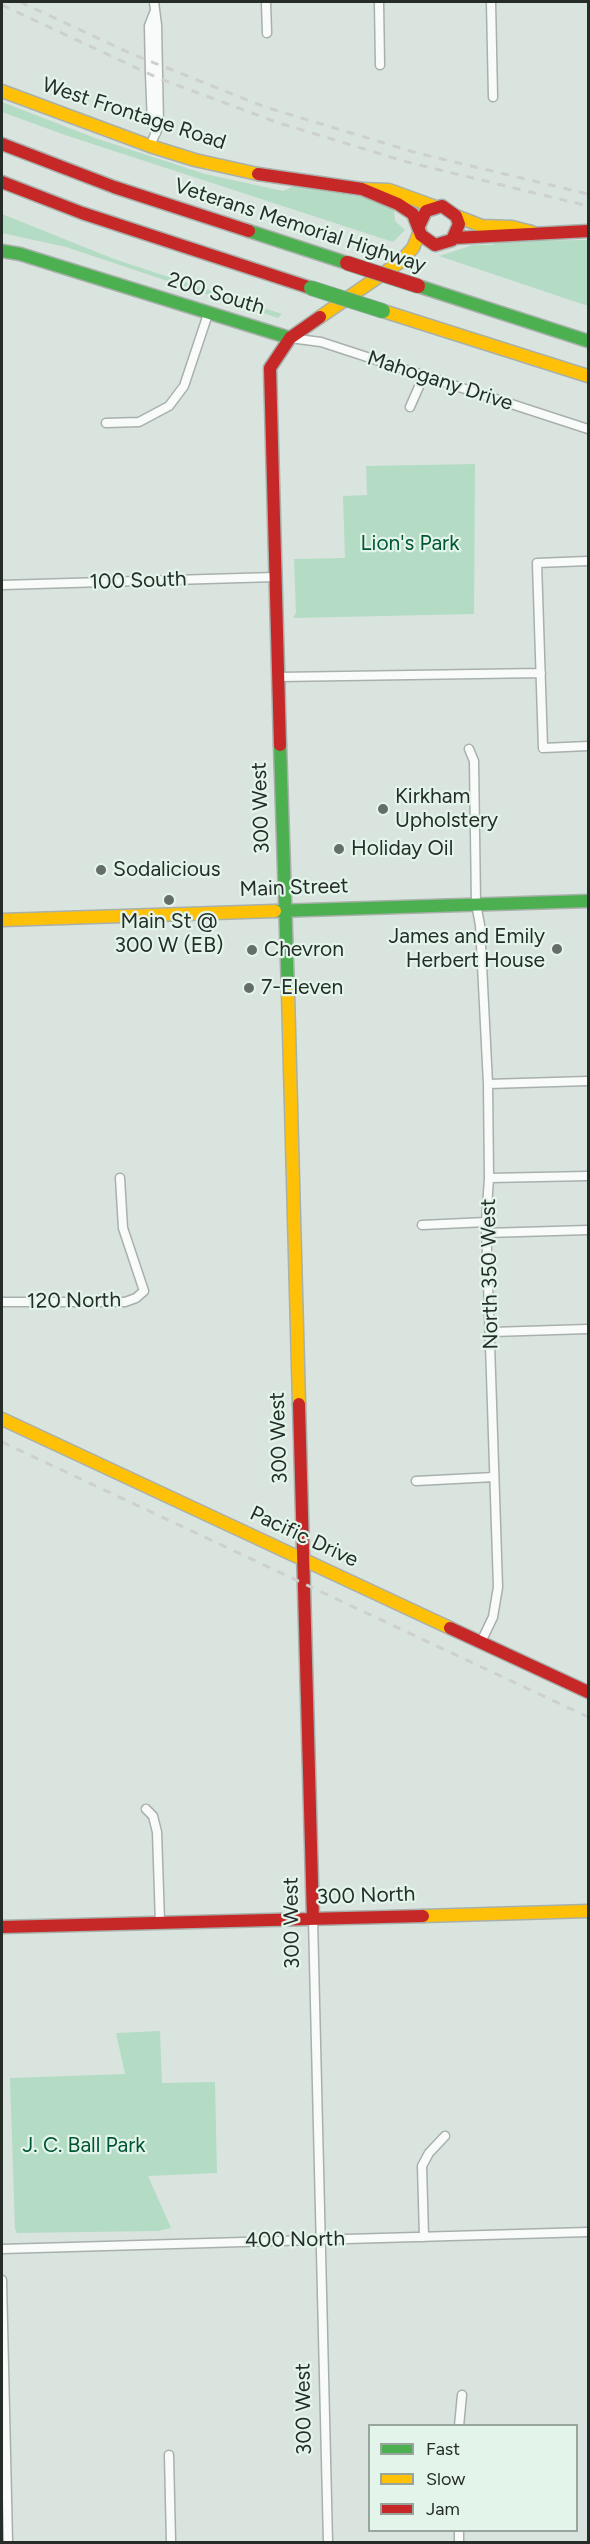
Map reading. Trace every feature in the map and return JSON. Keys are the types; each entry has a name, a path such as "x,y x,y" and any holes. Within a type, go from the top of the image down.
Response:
{"main road":[{"name":"West Frontage Road","path":"2,91 150,146 240,171 362,189 389,190 423,205 433,206"},
{"name":"Veterans Memorial Highway","path":"2,144 114,187 588,341"},
{"path":"2,182 111,223 588,376"},
{"name":"West Frontage Road","path":"362,189 413,214 420,229"},
{"path":"290,338 400,262 413,248 420,229 420,218 433,206 450,209 456,216 459,224 454,238"},
{"path":"456,216 482,226 512,227 536,232"},
{"path":"420,229 427,242 435,245"},
{"path":"400,262 410,261 435,245 444,244 454,238 511,237 536,232 588,231"},
{"name":"200 South","path":"2,251 20,254 290,338"},
{"name":"300 West","path":"290,338 270,368 268,401 279,677 313,1919"},
{"name":"Main Street","path":"2,920 588,901"},
{"name":"Pacific Drive","path":"2,1419 588,1692"},
{"name":"300 North","path":"2,1927 588,1911"}],"street":[{"path":"150,146 159,125 157,25 153,2"},
{"path":"266,2 267,33"},
{"path":"379,2 380,65"},
{"path":"491,2 493,97"},
{"path":"106,423 139,422 169,406 184,386 208,314"},
{"name":"Mahogany Drive","path":"290,338 321,342 588,429"},
{"path":"410,407 424,375"},
{"path":"588,561 537,563 543,748 588,746"},
{"name":"100 South","path":"2,585 275,578"},
{"path":"279,677 541,673"},
{"name":"North 350 West","path":"469,749 474,761 476,904 480,927 488,1084 489,1178 486,1233 492,1332 498,1587 493,1617 481,1642"},
{"path":"488,1084 588,1081"},
{"path":"489,1178 588,1176"},
{"name":"120 North","path":"2,1302 125,1302 136,1298 144,1290 123,1228 120,1178"},
{"path":"422,1225 486,1222"},
{"path":"486,1233 588,1230"},
{"path":"492,1332 588,1329"},
{"path":"416,1481 494,1478"},
{"path":"146,1809 153,1816 157,1832 160,1923"},
{"name":"300 West","path":"313,1919 328,2542"},
{"path":"424,2237 422,2166 429,2152 445,2136"},
{"name":"400 North","path":"2,2249 588,2232"},
{"path":"2,2280 8,2542"},
{"path":"459,2424 462,2395"},
{"path":"169,2455 171,2542"}],"green space":[{"path":"2,102 95,138 205,174 283,191 294,186 364,197 394,210 395,221 405,230 393,242 65,135 2,112"},
{"path":"2,214 114,259 282,314 278,318 66,247 2,233"},
{"path":"588,240 588,306 439,256 473,245 493,245 496,241"},
{"name":"Lion's Park","path":"475,464 474,614 293,618 296,613 294,559 345,558 343,496 367,495 366,466"},
{"name":"J. C. Ball Park","path":"160,2031 162,2083 215,2082 217,2173 148,2176 171,2228 158,2231 17,2233 15,2229 10,2078 125,2074 116,2033"}],"railway":[{"path":"20,2 132,54 265,107 417,153 588,194"},
{"path":"2,5 158,78 276,122 407,162 588,206"},
{"path":"2,1442 588,1717"}],"traffic: fast":[{"path":"249,231 347,263"},
{"path":"2,251 20,254 290,338"},
{"path":"418,286 588,341"},
{"path":"311,288 383,311"},
{"path":"280,745 288,993"},
{"path":"275,911 588,901"}],"traffic: slow":[{"path":"2,91 150,146 195,160 258,174"},
{"path":"363,189 389,190 433,206"},
{"path":"456,216 482,226 512,227 532,232"},
{"path":"320,317 400,262 413,248 420,231"},
{"path":"383,311 588,376"},
{"path":"2,920 275,911"},
{"path":"288,993 299,1404"},
{"path":"2,1419 450,1628"},
{"path":"423,1916 588,1911"}],"traffic: jam":[{"path":"2,144 114,187 249,231"},
{"path":"258,174 362,189 398,204 413,214 421,235 435,245 452,240 459,224 456,216 442,206 426,211 419,226"},
{"path":"2,182 82,213 311,288"},
{"path":"454,238 588,231"},
{"path":"347,263 418,286"},
{"path":"280,745 270,368 290,338 320,317"},
{"path":"299,1404 313,1919"},
{"path":"450,1628 588,1692"},
{"path":"2,1927 423,1916"}],"place":[{"name":"Kirkham Upholstery","path":"383,809"},
{"name":"Holiday Oil","path":"339,849"},
{"name":"Sodalicious","path":"101,870"},
{"name":"Main St @ 300 W (EB)","path":"169,900"},
{"name":"James and Emily Herbert House","path":"557,949"},
{"name":"Chevron","path":"252,950"},
{"name":"7-Eleven","path":"249,988"}]}
